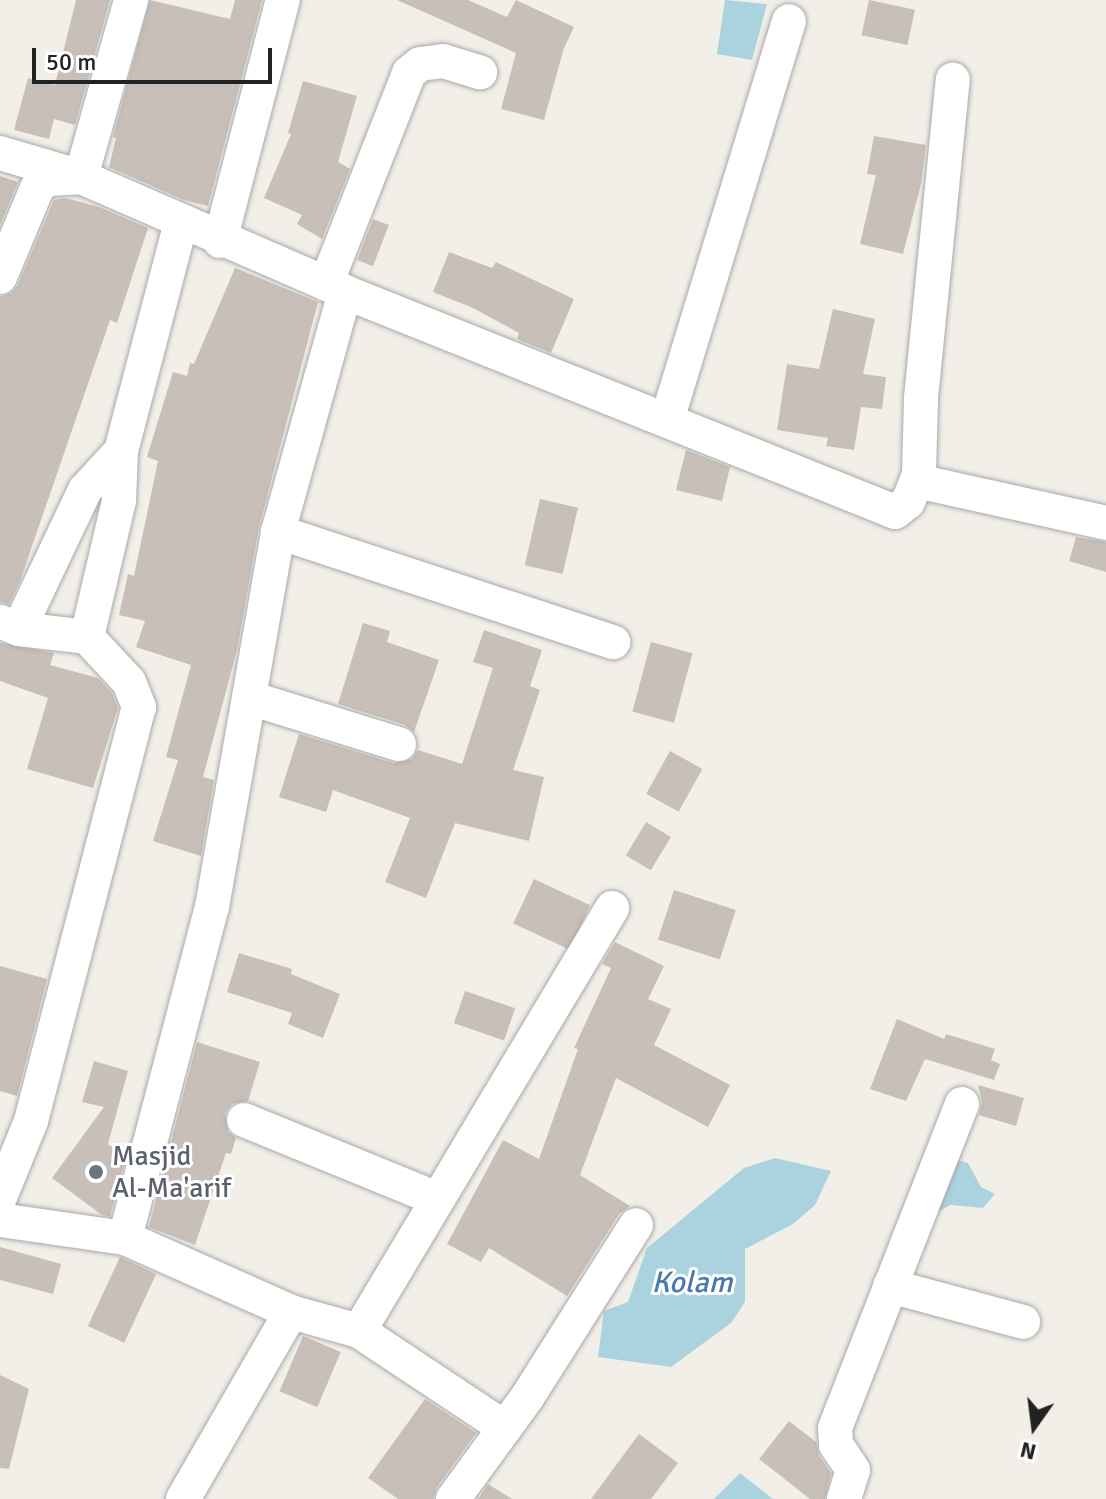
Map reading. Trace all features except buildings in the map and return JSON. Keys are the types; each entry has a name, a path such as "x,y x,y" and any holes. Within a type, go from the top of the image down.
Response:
{"street":[{"path":"81,177 131,0"},
{"path":"220,241 283,0"},
{"path":"667,420 789,21"},
{"path":"125,1238 212,907 278,532 336,288 409,73 420,64 443,61 480,72"},
{"path":"0,153 81,177 220,241 885,511 895,512 905,507 917,481 921,398 953,80"},
{"path":"0,277 37,188 47,179 81,177"},
{"path":"87,637 119,501 121,451 181,223"},
{"path":"0,1197 31,1121 139,707 129,682 87,637 10,625 85,490 121,451"},
{"path":"917,481 1106,523"},
{"path":"278,532 613,642"},
{"path":"250,698 399,744"},
{"path":"359,1331 612,908"},
{"path":"844,1499 853,1470 836,1445 835,1428 962,1104"},
{"path":"244,1120 438,1199"},
{"path":"0,1220 125,1238 291,1312 359,1331 505,1428"},
{"path":"453,1499 505,1428 636,1225"},
{"path":"890,1286 1023,1322"},
{"path":"183,1499 291,1312"}],"water":[{"path":"725,0 767,4 752,60 717,54"},
{"name":"Kolam","path":"775,1158 831,1171 815,1205 793,1224 745,1249 745,1302 731,1323 671,1367 598,1357 604,1311 628,1302 647,1248 744,1168"},
{"path":"953,1159 968,1163 981,1187 995,1194 983,1208 950,1205 935,1214"},
{"path":"740,1473 773,1499 714,1499"}],"place":[{"name":"Masjid Al-Ma'arif","path":"96,1172"}]}
